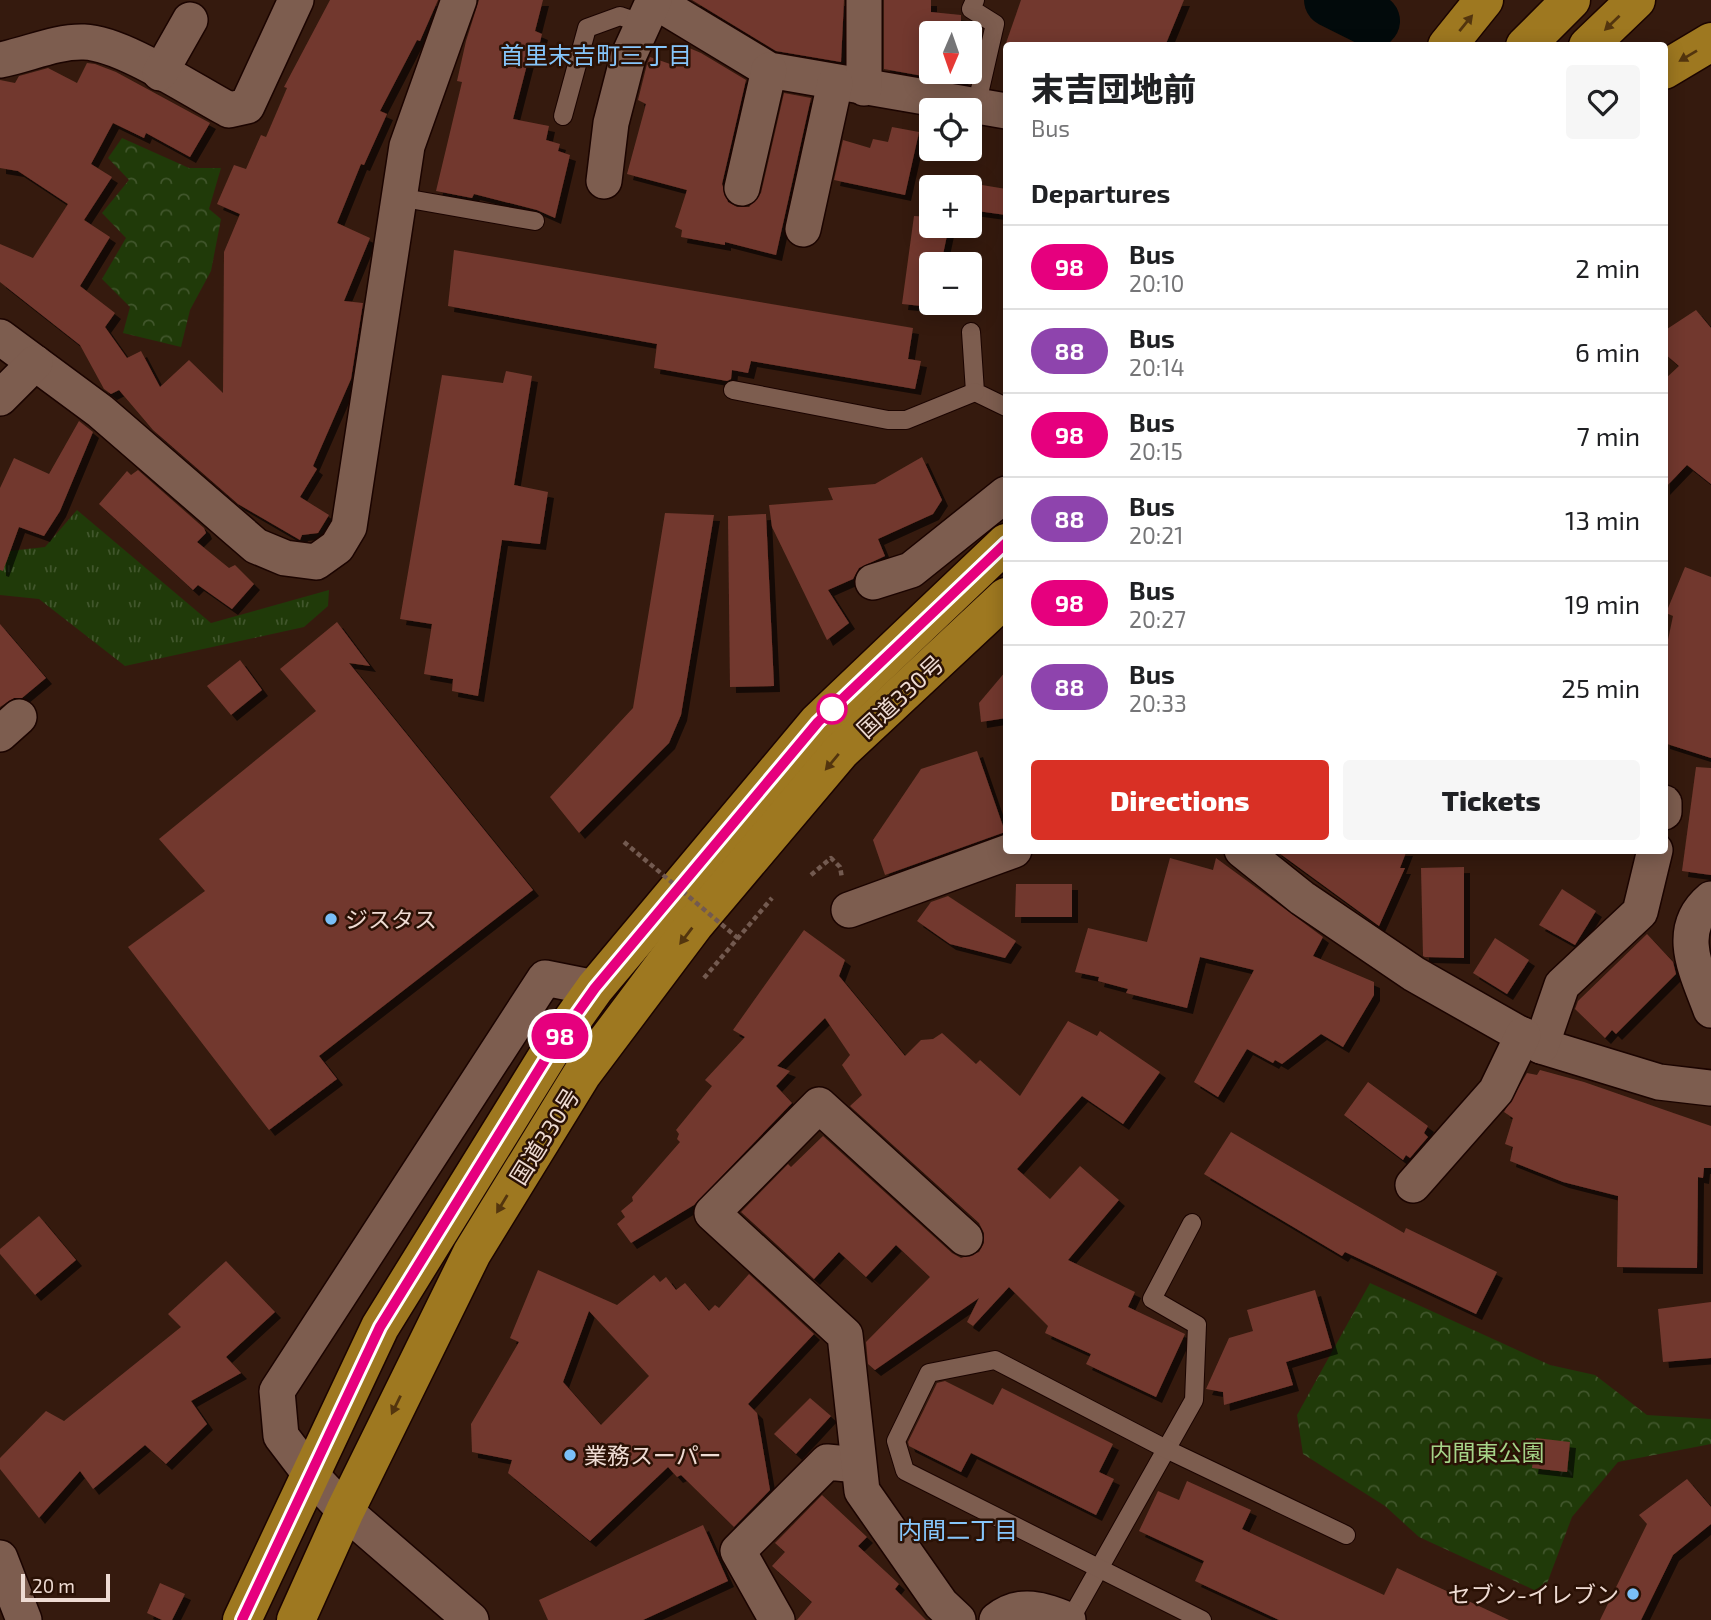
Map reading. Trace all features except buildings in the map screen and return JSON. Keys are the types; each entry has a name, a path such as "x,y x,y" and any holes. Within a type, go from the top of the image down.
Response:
{"highway":[{"path":"1450,42 1484,0"},
{"path":"1529,42 1571,0"},
{"path":"1592,42 1636,0"},
{"path":"1668,68 1711,42"},
{"name":"国道330号","path":"242,1620 380,1327 553,1047 595,988 818,722 1003,546"},
{"name":"国道330号","path":"296,1620 345,1511 472,1253 582,1074 694,925 841,751 1003,600"}],"street":[{"path":"0,60 57,45 85,41 116,49 229,110 247,106 296,0"},
{"path":"0,337 100,411 256,546 285,558 316,562 337,547 349,527 407,146 459,0"},
{"path":"803,229 849,86 864,0"},
{"path":"604,181 611,123 628,57 650,8 769,70 991,109"},
{"path":"160,73 190,20"},
{"path":"742,188 769,70"},
{"path":"0,398 35,363"},
{"path":"873,582 911,570 1003,496"},
{"path":"849,910 1003,854"},
{"path":"1247,854 1302,898 1414,974 1532,1040 1659,1082 1711,1088"},
{"path":"1413,1185 1496,1091 1532,1040 1562,985 1640,912 1654,854"},
{"path":"1711,899 1693,919 1691,955 1711,1010"},
{"path":"471,1620 345,1511 310,1474 281,1436 277,1391 545,978 595,988"},
{"path":"958,1620 941,1604 862,1491 845,1335 712,1213 819,1105 965,1238"},
{"path":"777,1620 738,1551 827,1462 858,1465"},
{"path":"3,1574 24,1620"},
{"path":"997,1620 1003,1615 1035,1607 1069,1620"}],"lane":[{"path":"975,0 971,9 995,24 991,109"},
{"path":"563,116 587,28 650,8"},
{"path":"398,197 535,221"},
{"path":"971,332 975,392"},
{"path":"733,390 888,420 906,420 975,392 1003,406"},
{"path":"1069,1620 1194,1400 1197,1325 1152,1299 1192,1223"},
{"path":"1202,1620 905,1471 896,1441 929,1373 995,1360 1166,1449 1346,1535"}],"path":[{"path":"624,842 739,939"},
{"path":"811,875 831,858 840,867 849,910"},
{"path":"705,978 772,898"}],"green space":[{"path":"122,138 189,168 221,168 209,209 221,219 211,271 190,310 181,347 123,333 130,307 102,279 126,238 102,213 129,180 108,158"},
{"path":"77,510 211,623 329,590 328,606 304,627 125,666 39,599 0,595 0,559 9,551 45,547"},
{"name":"内間東公園","path":"1370,1283 1550,1365 1595,1375 1647,1415 1711,1419 1711,1444 1618,1462 1572,1517 1543,1594 1419,1537 1385,1506 1303,1454 1297,1415"}],"waterway":[{"path":"1331,0 1373,21"}],"bus line":[{"name":"98","path":"242,1620 380,1327 553,1047 595,988 818,722 1003,546"}],"place":[{"name":"ジスタス","path":"331,919"},
{"name":"業務スーパー","path":"570,1455"},
{"name":"セブン-イレブン","path":"1633,1594"}],"district":[{"name":"首里末吉町三丁目","path":"596,54"},
{"name":"内間二丁目","path":"958,1529"}]}
